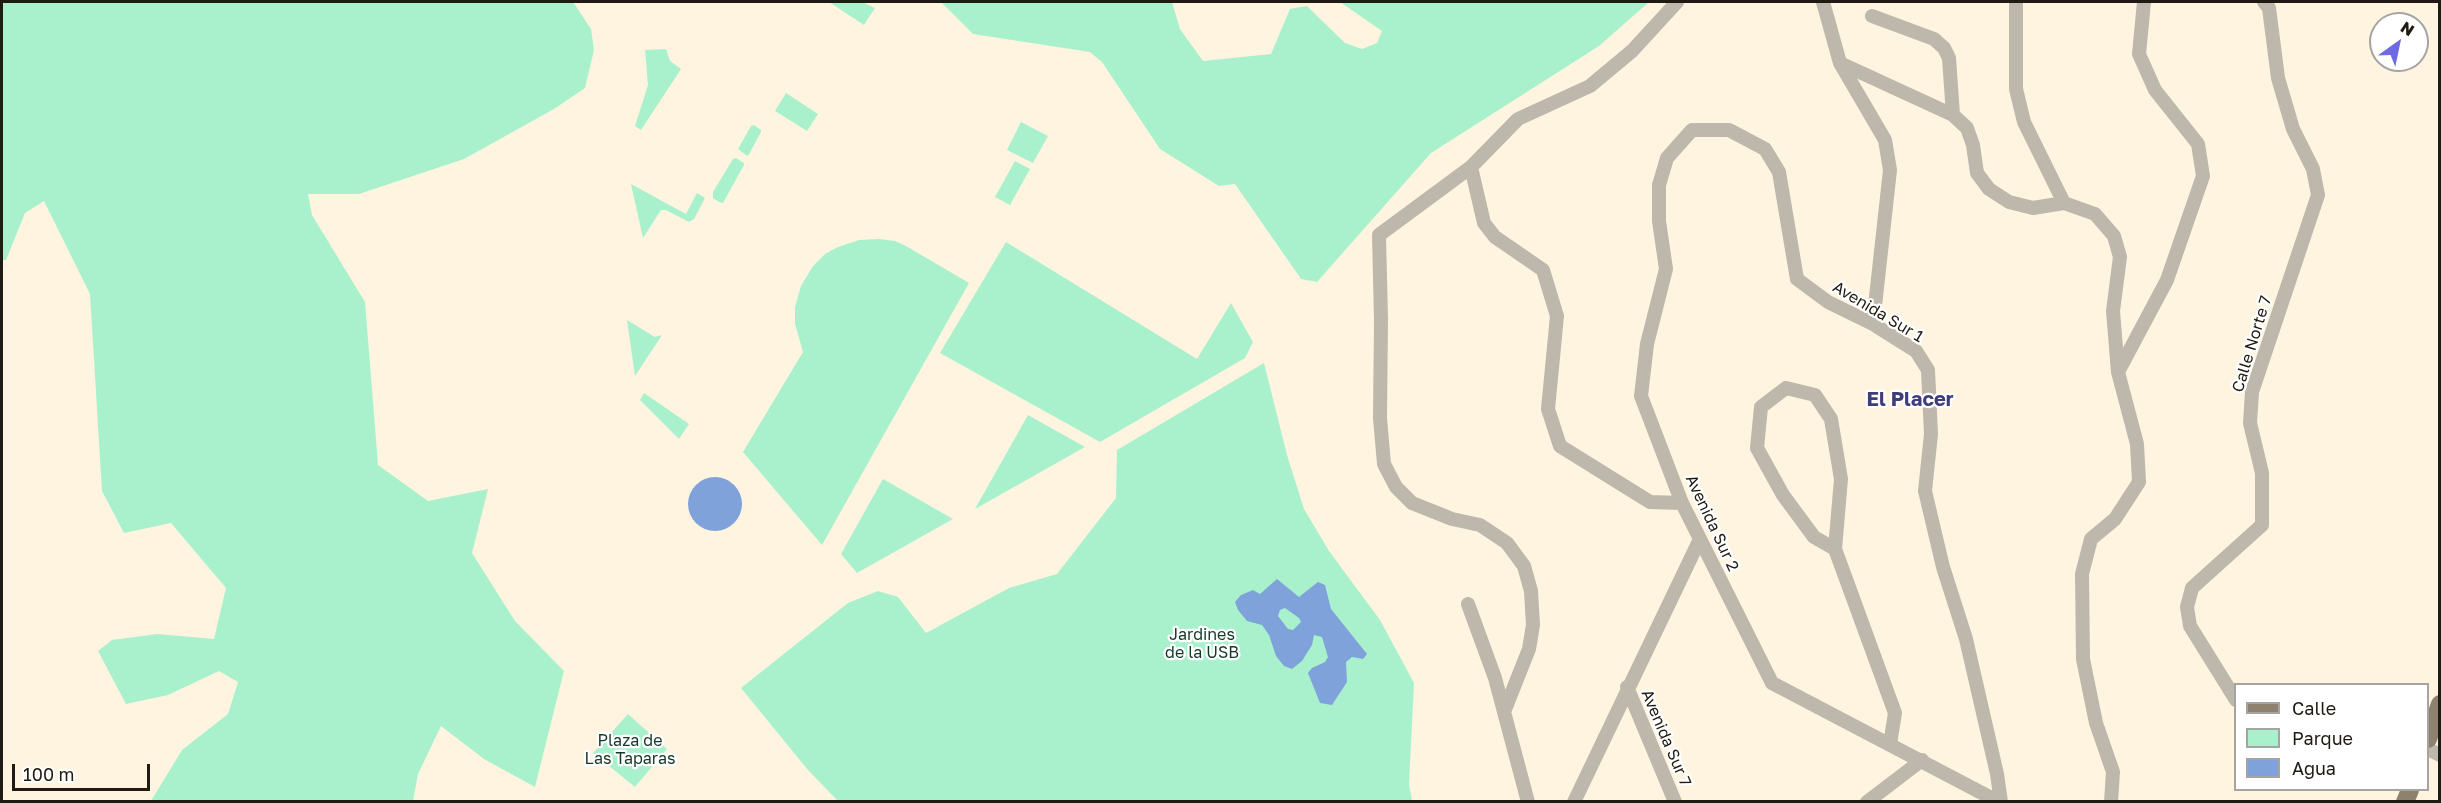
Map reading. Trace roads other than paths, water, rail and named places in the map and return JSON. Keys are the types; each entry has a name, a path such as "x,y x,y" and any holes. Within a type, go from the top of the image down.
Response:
{"main road":[{"path":"2429,733 2439,704"}],"street":[{"path":"1504,712 1529,649 1533,625 1531,591 1524,566 1507,543 1480,525 1452,519 1412,503 1396,487 1384,464 1380,418 1382,320 1379,235 1472,167 1518,119 1590,86 1632,51 1677,2"},
{"path":"1823,2 1840,63 1886,140 1890,170 1872,324"},
{"path":"2016,2 2016,89 2024,123 2064,203"},
{"path":"2118,372 2167,280 2203,176 2198,144 2155,90 2139,54 2144,2"},
{"name":"Calle Norte 7","path":"2234,698 2190,626 2187,607 2192,588 2262,525 2262,473 2250,423 2252,392 2318,195 2313,169 2293,129 2278,78 2269,8 2264,2"},
{"path":"1872,16 1934,39 1944,48 1949,58 1953,115"},
{"path":"1840,63 1953,115 1966,128 1973,145 1977,173 1989,189 2009,202 2033,208 2064,203 2095,214 2114,236 2120,257 2113,311 2118,372 2137,444 2139,482 2115,519 2091,539 2082,574 2083,659 2096,723 2113,772 2111,801"},
{"name":"Avenida Sur 1","path":"1692,130 1729,130 1765,149 1779,172 1797,279 1828,303 1872,324 1916,351 1928,370 1931,434 1926,491 1943,567 1965,639 1997,774 2000,801"},
{"name":"Avenida Sur 2","path":"1692,130 1667,158 1659,185 1659,221 1666,269 1647,344 1641,396 1682,503 1772,683 2000,801"},
{"path":"1472,167 1484,223 1495,237 1543,270 1557,316 1548,409 1560,446 1650,502 1682,503"},
{"path":"1835,549 1815,537 1784,495 1757,448 1761,407 1786,388 1815,395 1831,419 1841,478 1835,549 1895,713 1890,744"},
{"path":"1574,801 1700,539"},
{"path":"1468,604 1495,678 1528,801"},
{"name":"Avenida Sur 7","path":"1627,687 1675,801"},
{"path":"1867,801 1922,760"}],"water":[{"path":"710,477 720,477 730,481 738,489 742,504 738,519 730,527 720,531 710,531 700,527 692,519 688,509 688,499 692,489 700,481"},
{"path":"1277,579 1299,597 1318,582 1325,585 1331,609 1367,654 1363,659 1352,657 1346,662 1347,682 1332,705 1320,703 1308,673 1312,668 1325,662 1328,657 1322,637 1314,635 1312,645 1302,661 1292,669 1284,666 1276,656 1269,635 1262,625 1247,621 1235,602 1241,595 1253,590 1260,594","holes":["1285,608 1301,622 1293,630 1288,629 1278,616 1280,610"]}],"district":[{"name":"El Placer","path":"1910,400"}],"park label":[{"name":"Jardines de la USB","path":"1202,644"},
{"name":"Plaza de Las Taparas","path":"630,750"}]}
